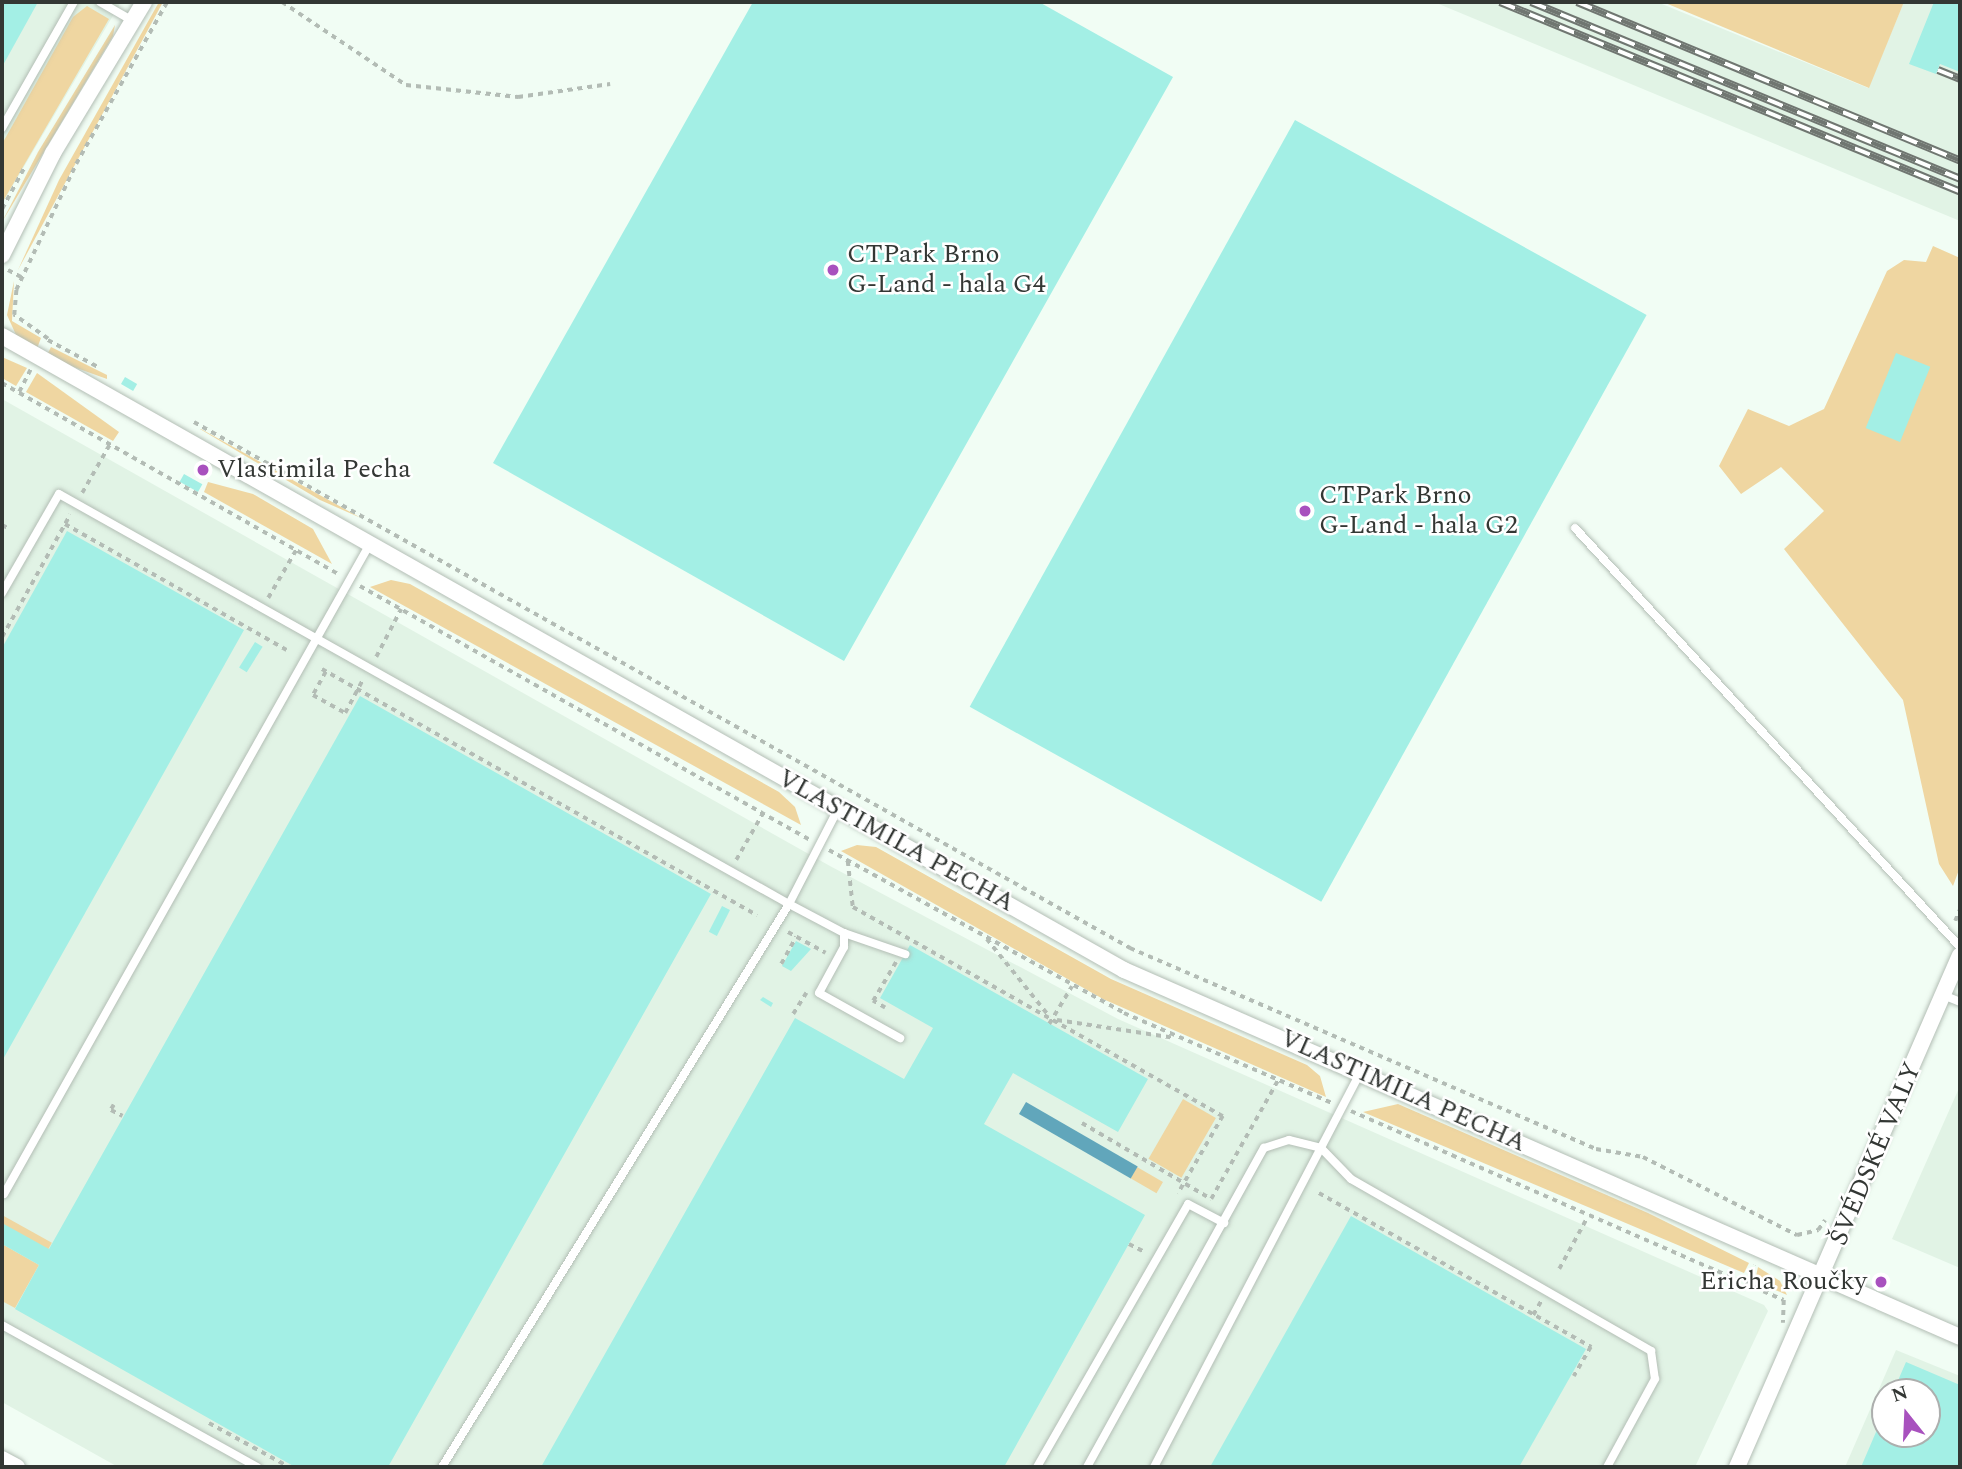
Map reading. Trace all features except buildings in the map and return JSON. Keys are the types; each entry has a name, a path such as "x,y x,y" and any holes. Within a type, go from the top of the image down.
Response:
{"street":[{"path":"2,261 53,153 145,2"},
{"name":"VLASTIMILA PECHA","path":"2,336 371,542 1124,970 1825,1275"},
{"name":"ŠVÉDSKÉ VALY","path":"1737,1467 1797,1331 1825,1275 1960,954"},
{"path":"1825,1275 1960,1338"},
{"path":"2,1459 17,1467"}],"lane":[{"path":"2,128 74,2"},
{"path":"100,2 133,21"},
{"path":"2,593 59,494 318,636 789,904 844,933 903,954"},
{"path":"1574,527 1960,947"},
{"path":"4,1194 371,542"},
{"path":"442,1467 789,904 838,809"},
{"path":"844,933 844,947 818,993 900,1038"},
{"path":"1943,995 1960,1002"},
{"path":"1154,1467 1360,1073"},
{"path":"1087,1467 1264,1149 1289,1140 1321,1148 1352,1179 1651,1351 1655,1379 1607,1467"},
{"path":"1037,1467 1188,1204 1224,1223"},
{"path":"2,1325 257,1467"}],"path":[{"path":"100,368 48,339 14,315 21,277 167,2"},
{"path":"282,2 406,85 519,97 610,84"},
{"path":"2,261 21,277"},
{"path":"42,348 48,339"},
{"path":"19,393 34,363"},
{"path":"2,383 1072,986 1181,1039 1784,1300 1780,1321 1797,1331"},
{"path":"194,422 1130,948 1596,1149 1643,1157 1797,1234 1818,1230 1831,1207"},
{"path":"82,493 110,444"},
{"path":"2,637 62,536 71,513"},
{"path":"65,524 74,532 286,650"},
{"path":"2,525 10,529"},
{"path":"268,598 296,550"},
{"path":"375,658 401,609"},
{"path":"250,629 254,622"},
{"path":"365,678 358,689 355,700 345,713 313,695 324,670 358,689 367,697 757,915"},
{"path":"735,861 763,813"},
{"path":"848,861 854,908 848,918"},
{"path":"717,892 721,886"},
{"path":"854,908 1050,1021 1223,1116 1171,1207"},
{"path":"1949,935 1960,909"},
{"path":"788,932 828,954"},
{"path":"781,964 796,937"},
{"path":"986,938 1050,1021 1181,1039"},
{"path":"885,1008 873,1001 903,954 909,939"},
{"path":"1050,1021 1072,986"},
{"path":"1082,1123 1211,1199 1278,1080"},
{"path":"114,1105 111,1110 123,1116"},
{"path":"1319,1193 1591,1347 1574,1376"},
{"path":"1559,1269 1588,1216"},
{"path":"1129,1244 1145,1253 1152,1241"},
{"path":"1533,1315 1542,1300"}],"shaded area":[{"path":"2,2 121,2 2,204"},
{"path":"159,2 163,2 18,270 59,180"},
{"path":"1434,2 1657,2 1868,88 1904,2 1960,2 1960,221"},
{"path":"1663,2 1904,2 1869,88"},
{"path":"87,6 109,19 2,203 2,144 73,17"},
{"path":"115,25 113,36 2,222 38,152"},
{"path":"1933,246 1960,258 1960,867 1953,886 1939,864 1903,700 1784,549 1824,511 1781,467 1741,494 1719,466 1748,409 1789,426 1824,409 1887,271 1904,260 1926,262"},
{"path":"14,281 12,321 41,338 36,351 17,337 7,315"},
{"path":"51,347 107,375 107,379 46,357"},
{"path":"2,357 27,368 16,386 2,378"},
{"path":"37,373 119,432 113,441 26,392"},
{"path":"2,399 830,866 1118,1019 1764,1305 1768,1311 1695,1467 118,1467 2,1402"},
{"path":"201,429 361,518 320,500"},
{"path":"208,482 253,494 313,529 332,564 204,492"},
{"path":"391,580 410,584 779,792 795,807 801,825 370,587"},
{"path":"857,845 876,847 1111,979 1307,1065 1320,1076 1326,1097 1103,999 841,851"},
{"path":"1960,1086 1960,1268 1892,1239"},
{"path":"1183,1099 1216,1118 1181,1178 1148,1159"},
{"path":"1398,1104 1648,1213 1749,1263 1744,1273 1363,1112"},
{"path":"1137,1167 1163,1182 1156,1193 1130,1178"},
{"path":"2,1215 52,1243 48,1250 2,1224"},
{"path":"2,1244 39,1265 15,1308 2,1301"},
{"path":"1758,1267 1780,1281 1787,1295 1755,1281"},
{"path":"1896,1350 1960,1376 1960,1467 1845,1467 1871,1407 1871,1448 1941,1448 1941,1378 1884,1378"}],"water":[{"path":"1026,1102 1138,1166 1131,1179 1019,1114"}],"railway":[{"path":"1500,2 1960,192"},
{"path":"1531,2 1960,179"},
{"path":"1577,2 1960,161"},
{"path":"1938,70 1960,79"}],"place":[{"name":"CTPark Brno G-Land - hala G4","path":"833,270"},
{"name":"Vlastimila Pecha","path":"203,470"},
{"name":"CTPark Brno G-Land - hala G2","path":"1305,511"},
{"name":"Ericha Roučky","path":"1881,1282"}]}
